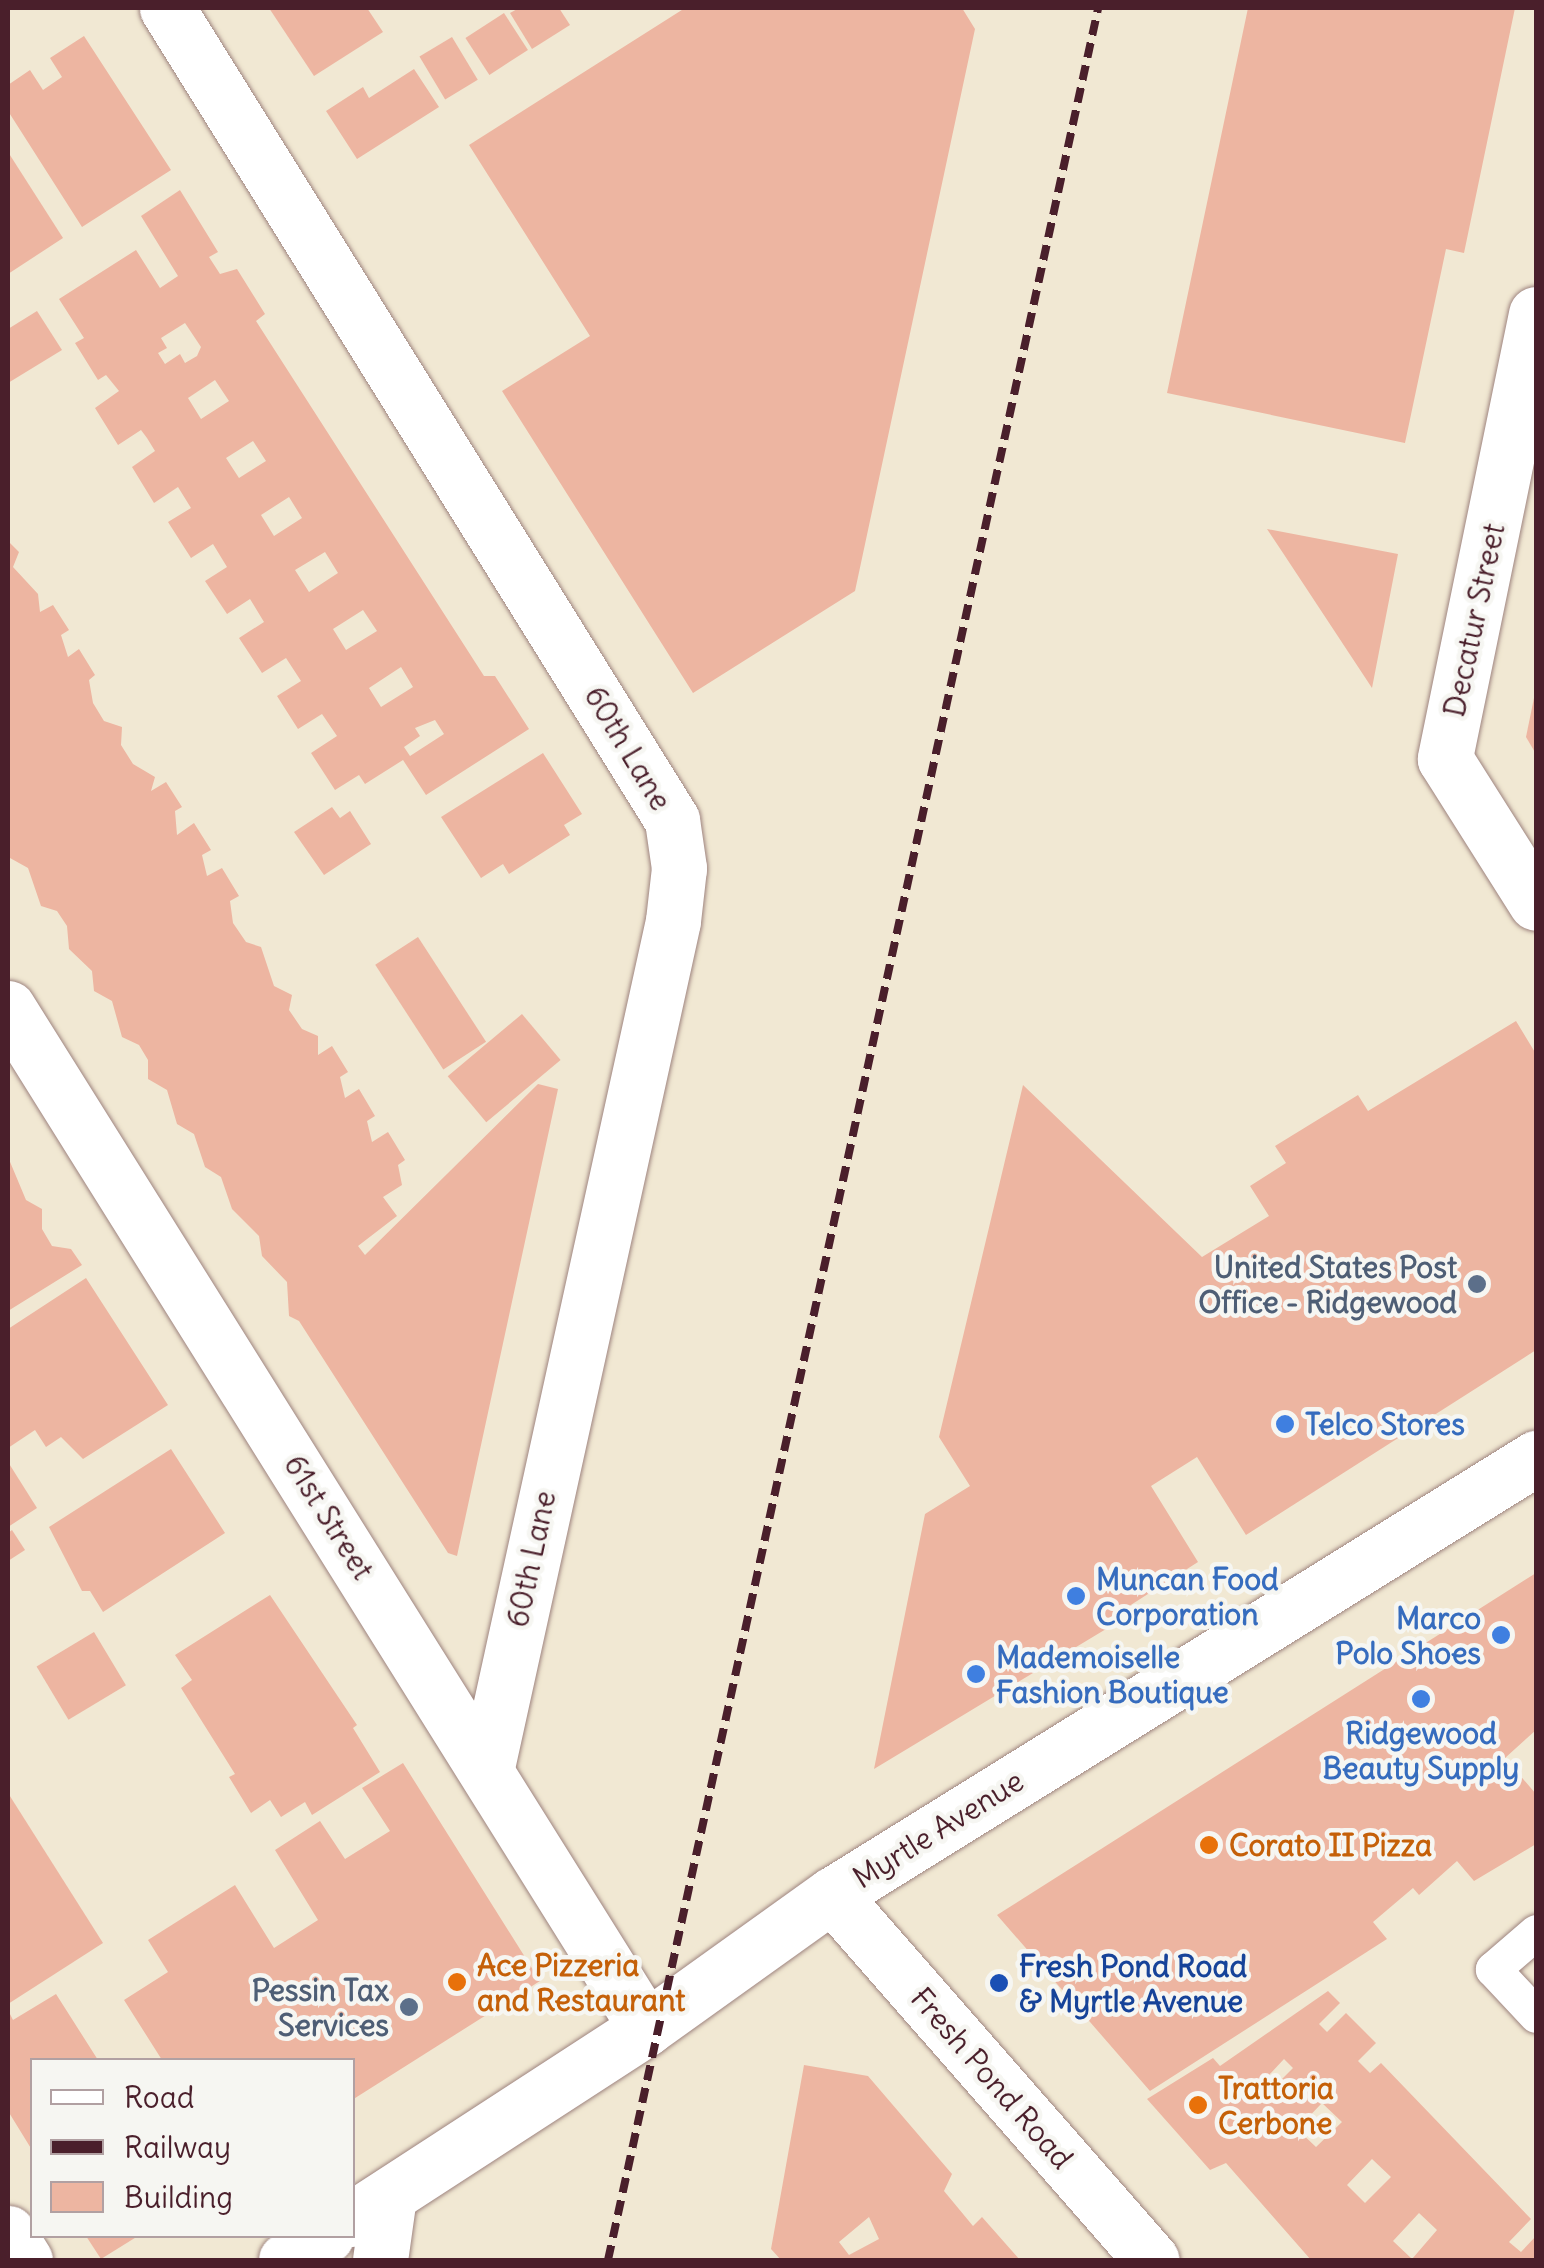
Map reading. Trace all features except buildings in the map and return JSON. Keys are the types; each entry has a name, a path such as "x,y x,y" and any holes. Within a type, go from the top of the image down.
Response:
{"street":[{"name":"60th Lane","path":"167,8 672,820 679,868 673,922 487,1767"},
{"name":"Decatur Street","path":"1536,314 1445,759 1536,903"},
{"name":"61st Street","path":"8,1008 487,1767 646,2028"},
{"name":"Myrtle Avenue","path":"371,2207 646,2028 832,1895 1536,1458"},
{"name":"Fresh Pond Road","path":"832,1895 1152,2260"},
{"path":"371,2207 380,2260"},
{"path":"8,2233 24,2260"},
{"path":"286,2260 323,2238"}],"lane":[{"path":"1536,1932 1493,1969 1536,2015"}],"railway":[{"path":"608,2260 1098,8"}],"place":[{"name":"United States Post Office - Ridgewood","path":"1477,1284"},
{"name":"Telco Stores","path":"1285,1424"},
{"name":"Muncan Food Corporation","path":"1076,1596"},
{"name":"Marco Polo Shoes","path":"1501,1635"},
{"name":"Mademoiselle Fashion Boutique","path":"976,1674"},
{"name":"Ridgewood Beauty Supply","path":"1421,1699"},
{"name":"Corato II Pizza","path":"1209,1845"},
{"name":"Ace Pizzeria and Restaurant","path":"457,1982"},
{"name":"Fresh Pond Road & Myrtle Avenue","path":"999,1983"},
{"name":"Pessin Tax Services","path":"409,2007"},
{"name":"Trattoria Cerbone","path":"1198,2105"}]}
